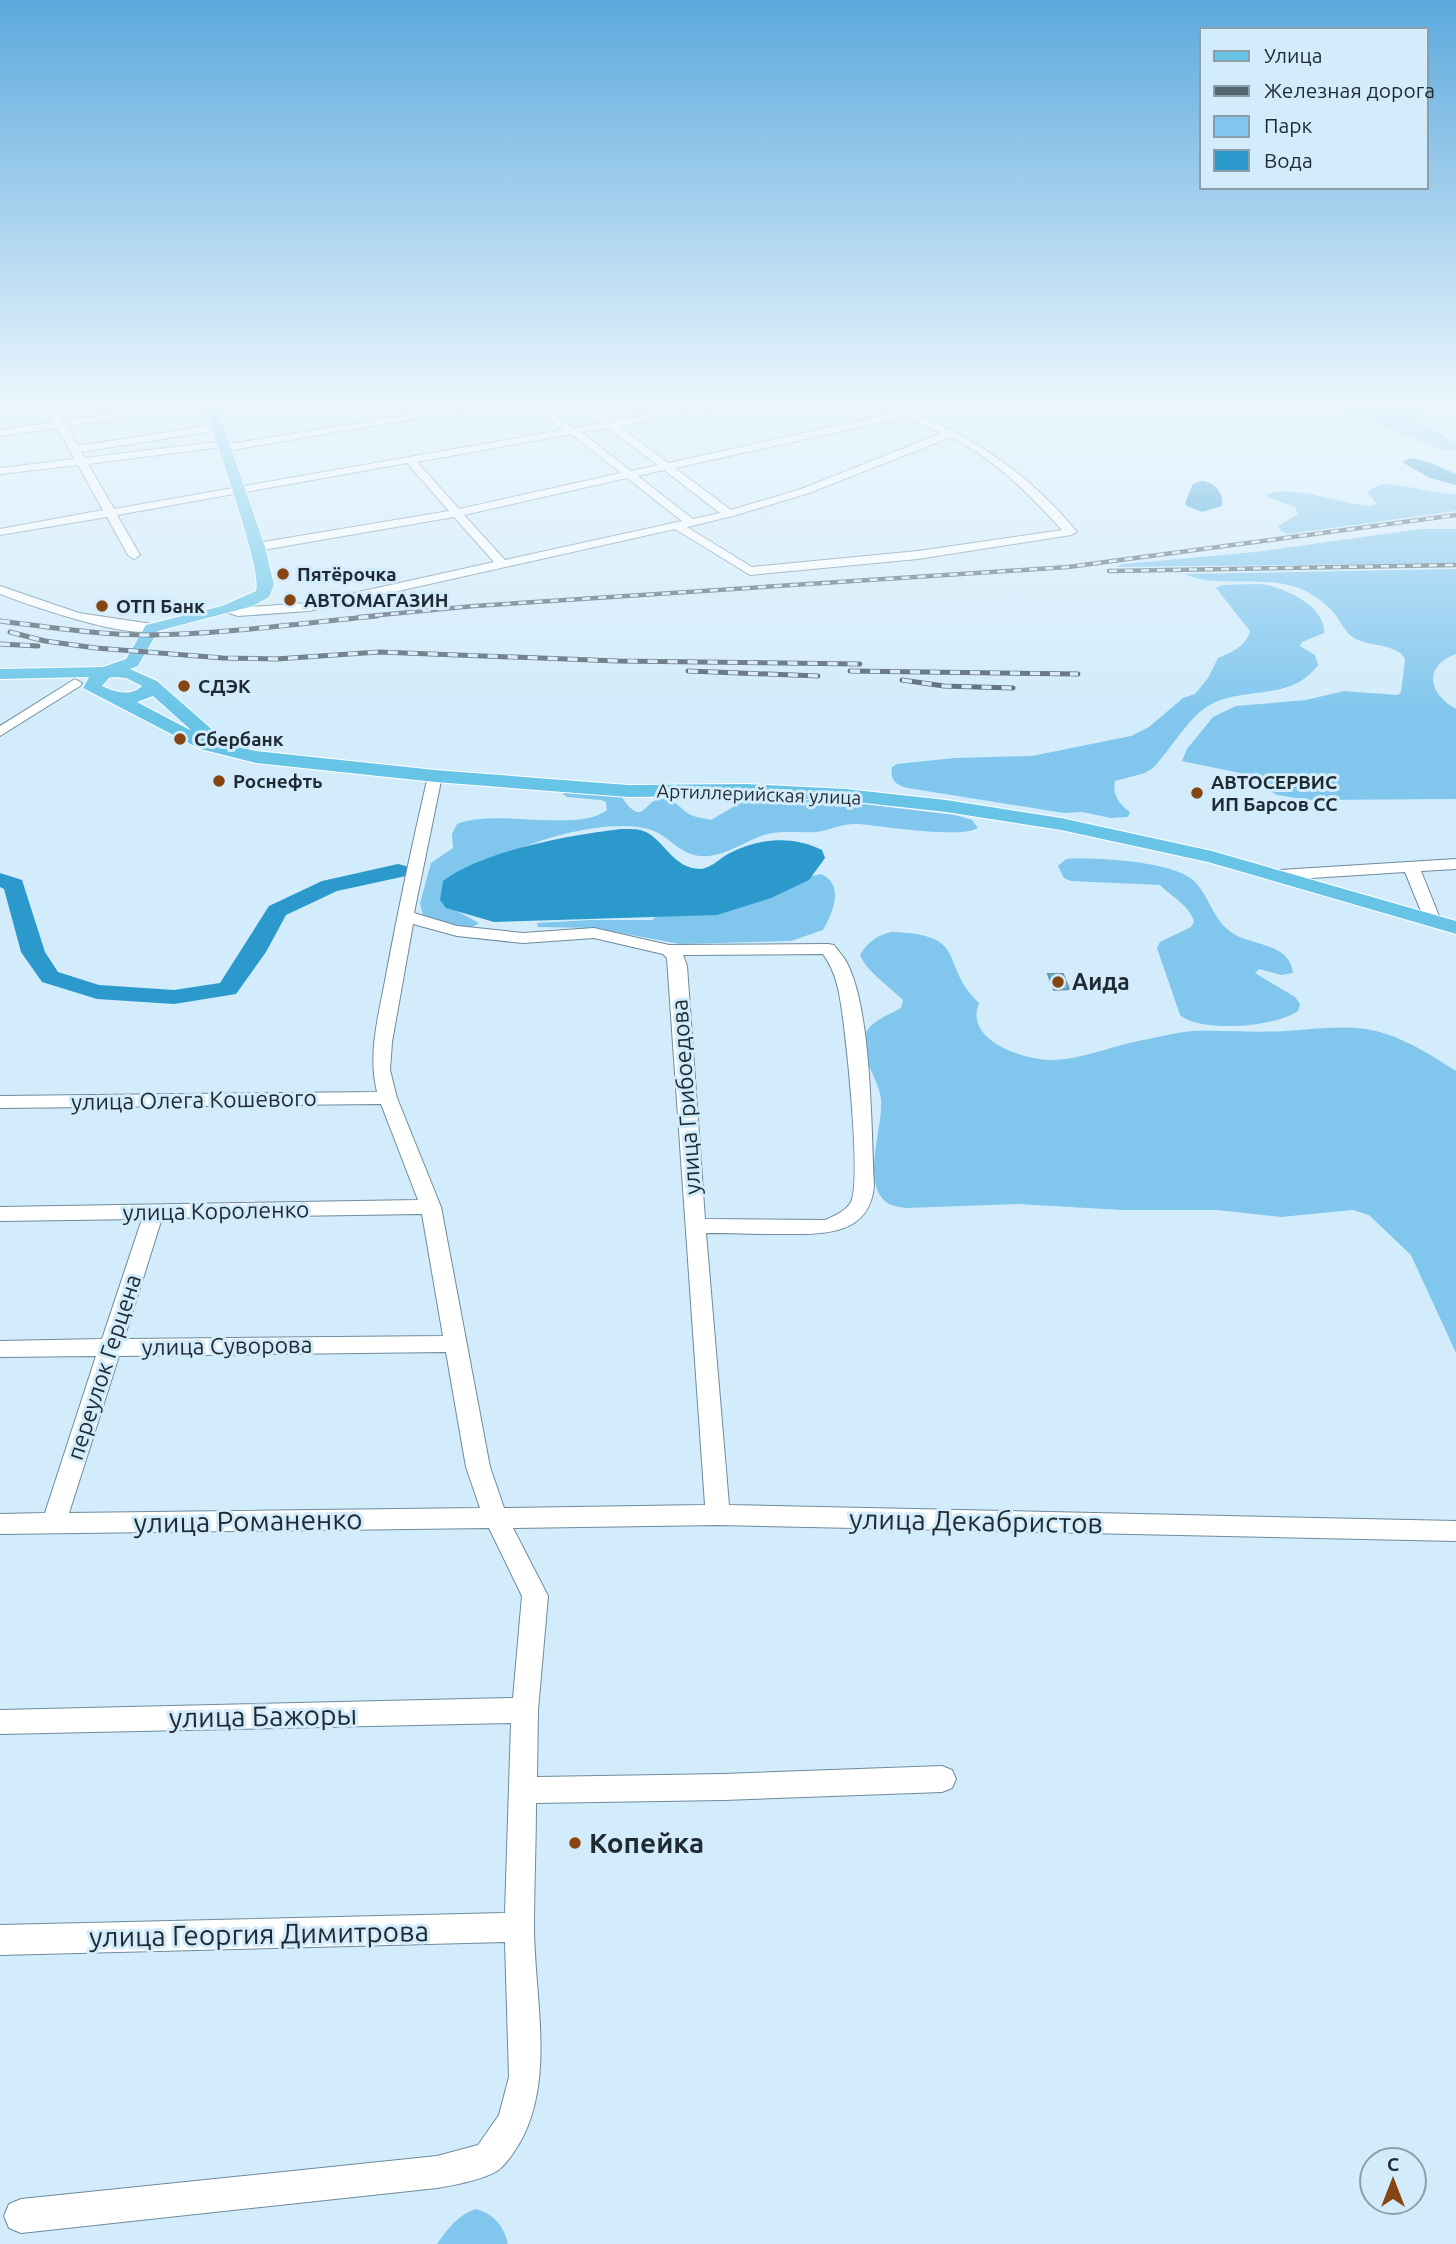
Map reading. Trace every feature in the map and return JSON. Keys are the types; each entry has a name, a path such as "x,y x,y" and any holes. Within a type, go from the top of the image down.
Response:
{"main road":[{"path":"114,697 142,696 141,675 152,628 226,610 247,603 262,594 266,585 244,509"},
{"path":"83,685 108,672"},
{"name":"Артиллерийская улица","path":"0,674 128,672 141,675 212,739 233,752"},
{"name":"Артиллерийская улица","path":"20,674 83,685 114,697 206,745 233,752 293,762 628,791 802,792 946,806 1062,824 1136,839 1280,875 1456,928"}],"street":[{"path":"109,509 134,555"},
{"path":"0,532 130,509"},
{"path":"452,509 502,564"},
{"path":"257,547 476,509"},
{"path":"673,509 690,522"},
{"path":"722,509 729,514"},
{"path":"226,610 238,612 309,607 746,509"},
{"path":"676,526 750,571 918,555 946,548 1071,532 1049,509"},
{"path":"0,590 76,617 127,627 152,628"},
{"path":"0,732 83,685"},
{"path":"21,2216 436,2172 467,2166 489,2157 513,2123 525,2077 519,1927 525,1710 535,1596 496,1518 478,1467 431,1207 388,1098 381,1070 383,1042 406,916 435,776"},
{"name":"Артиллерийская улица","path":"1280,875 1456,864"},
{"path":"1411,867 1433,921"},
{"path":"406,916 433,926 495,936 523,938 594,933 669,950 828,949 838,960 853,1013 864,1200 857,1211 842,1223 825,1227 695,1226"},
{"name":"улица Грибоедова","path":"669,950 675,956 678,966 718,1515"},
{"name":"улица Олега Кошевого","path":"0,1102 388,1098"},
{"name":"улица Короленко","path":"0,1214 431,1207"},
{"name":"переулок Герцена","path":"54,1522 153,1212"},
{"name":"улица Суворова","path":"0,1349 454,1344"},
{"name":"улица Декабристов","path":"496,1518 718,1515 1456,1531"},
{"name":"улица Романенко","path":"0,1524 496,1518"},
{"name":"улица Бажоры","path":"0,1722 525,1710"},
{"path":"523,1790 724,1787 942,1779"},
{"name":"улица Георгия Димитрова","path":"0,1940 519,1927"}],"green space":[{"path":"1296,509 1456,509 1456,511 1288,534 1281,531 1278,526 1298,514"},
{"path":"1420,529 1456,529 1456,563 1116,567 1123,564 1255,552"},
{"path":"1456,569 1456,654 1438,666 1433,680 1440,696 1456,709 1456,799 1308,800 1277,795 1240,773 1182,761 1187,749 1213,717 1236,706 1306,700 1344,691 1398,695 1401,692 1405,660 1398,651 1354,638 1325,604 1298,588 1280,583 1210,580 1185,574"},
{"path":"1258,584 1290,593 1318,614 1324,633 1302,642 1300,646 1315,655 1318,665 1307,677 1294,684 1222,700 1201,711 1154,767 1145,773 1115,781 1116,795 1130,812 1128,817 1111,818 1082,812 1064,813 908,788 893,779 892,767 897,764 955,758 1032,756 1131,736 1149,727 1183,698 1195,694 1208,678 1218,658 1238,648 1248,636 1250,631 1216,588 1222,585"},
{"path":"564,791 621,796 629,806 640,812 652,802 665,799 692,815 711,820 738,804 772,797 822,799 955,815 972,820 978,828 938,832 852,824 816,832 770,833 723,853 709,856 690,854 648,829 613,826 591,829 527,846 490,867 451,908 479,923 466,928 423,916 420,903 431,863 453,848 452,834 457,824 493,818 577,820 594,817 607,810 606,802 567,797 563,794"},
{"path":"1066,859 1135,862 1154,865 1186,876 1196,883 1227,929 1285,956 1293,973 1281,975 1259,969 1255,973 1295,997 1300,1004 1298,1011 1273,1021 1238,1026 1204,1024 1190,1021 1180,1015 1157,948 1160,942 1191,927 1194,922 1189,911 1160,885 1071,881 1064,878 1058,866"},
{"path":"821,874 833,885 835,892 830,915 823,930 791,941 680,944 594,928 538,927 537,923 652,920 665,909"},
{"path":"891,932 933,938 943,945 967,989 979,1003 977,1016 987,1037 998,1045 1025,1056 1050,1060 1072,1058 1138,1041 1188,1032 1275,1032 1349,1028 1395,1037 1456,1071 1456,1353 1411,1255 1369,1215 1353,1210 1281,1217 1217,1210 1123,1210 1018,1204 905,1208 889,1204 880,1195 876,1184 874,1170 881,1099 863,1045 869,1028 901,1008 903,1000 873,973 860,955 873,940"},
{"path":"476,2209 497,2222 504,2231 508,2244 437,2244 454,2223"}],"water":[{"path":"1194,509 1213,509 1202,512"},
{"path":"621,829 645,831 677,860 691,868 704,869 739,849 775,840 811,845 822,850 825,858 809,880 771,898 717,915 494,922 446,908 440,900 443,881 481,861 554,840"}],"building":[{"name":"Аида","path":"1048,974 1063,974 1069,989 1054,990"}],"waterway":[{"path":"0,880 14,885 33,952 50,977 97,992 174,997 228,989 254,952 277,911 330,886 398,871"}],"railway":[{"path":"359,617 474,606 1068,567 1456,515"},
{"path":"1109,571 1456,565"},
{"path":"0,621 93,632 149,635 377,616"},
{"path":"10,632 45,641 96,648 223,658 276,659 379,652 618,661 860,664"},
{"path":"0,644 38,646"},
{"path":"688,671 818,676"},
{"path":"850,671 1078,674"},
{"path":"902,680 944,686 1013,688"}],"place":[{"name":"Пятёрочка","path":"283,574"},
{"name":"АВТОМАГАЗИН","path":"290,600"},
{"name":"ОТП Банк","path":"102,606"},
{"name":"СДЭК","path":"184,686"},
{"name":"Сбербанк","path":"180,739"},
{"name":"Роснефть","path":"219,781"},
{"name":"АВТОСЕРВИС ИП Барсов СС","path":"1197,793"},
{"name":"Аида","path":"1058,982"},
{"name":"Копейка","path":"575,1843"}]}
